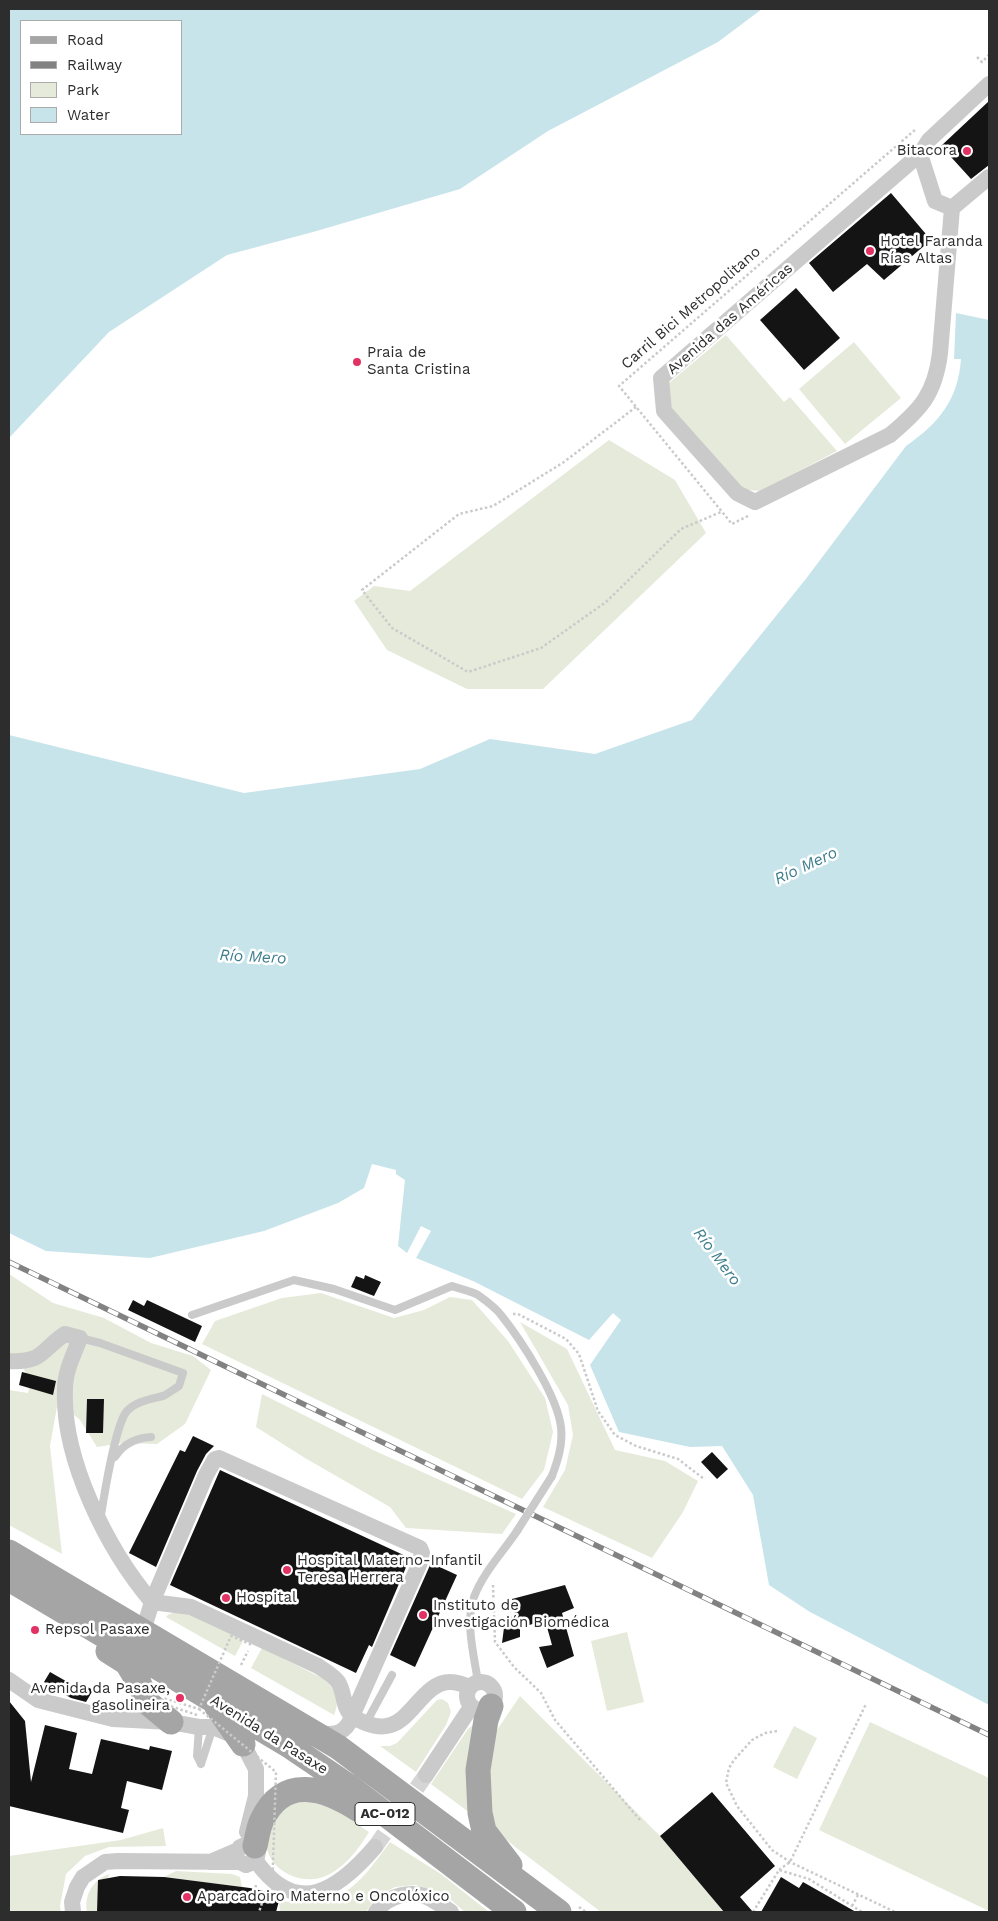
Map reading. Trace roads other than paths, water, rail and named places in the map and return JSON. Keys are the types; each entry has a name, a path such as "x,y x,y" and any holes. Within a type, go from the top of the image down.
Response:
{"main road":[{"name":"Avenida da Pasaxe","path":"9,1552 338,1747 559,1912"},
{"name":"Avenida da Pasaxe","path":"9,1579 218,1721 288,1744 347,1785 514,1912"},
{"path":"9,1594 127,1662 139,1682 148,1703 171,1722"},
{"path":"481,1707 486,1720 478,1770 480,1813 484,1831 526,1887"},
{"path":"246,1853 268,1808 290,1792 314,1789 344,1800 373,1820 460,1872"}],"street":[{"name":"Avenida das Américas","path":"952,208 937,374 930,393 925,400 907,421 890,435 772,494 755,502 736,493 664,412 661,378 920,154 929,140 989,84"},
{"path":"920,154 935,201 952,208 989,178"},
{"path":"9,1361 21,1362 42,1354 65,1334 80,1338 69,1366 64,1388 72,1455 100,1520 115,1548 152,1602 191,1606 318,1666 334,1677 340,1684 348,1712 359,1719 387,1726 397,1722 436,1686 451,1682 487,1683 494,1690 495,1698 481,1707 426,1775"},
{"path":"143,1632 152,1602 206,1475 215,1459 219,1458 420,1548 422,1553 419,1565 359,1719"},
{"name":"Avenida da Pasaxe","path":"9,1680 38,1700 113,1719 171,1722 218,1721 256,1769 256,1796 246,1853"},
{"path":"474,1684 466,1695 481,1707"},
{"name":"Avenida da Pasaxe","path":"314,1732 337,1734 359,1719"},
{"path":"73,1912 72,1902 82,1878 105,1862 210,1862 246,1853 273,1882 292,1892 311,1893 328,1888 345,1878 375,1847"},
{"path":"376,1912 380,1906 393,1898 407,1894 419,1894 430,1898 451,1912"}],"lane":[{"path":"192,1315 294,1280 334,1289 395,1310 452,1286 476,1294 500,1313 523,1346 554,1399 561,1426 562,1439 552,1476 474,1597 470,1616 474,1684"},
{"path":"80,1338 100,1343 182,1374 179,1386 164,1396 149,1399 127,1410 120,1424 105,1486 100,1520"},
{"path":"112,1462 120,1448 139,1438 151,1437"},
{"path":"359,1719 392,1676"}],"water":[{"path":"9,9 762,9 718,42 548,131 460,189 227,255 109,332 9,438"},
{"name":"Río Mero","path":"956,313 989,320 989,1705 810,1612 769,1585 753,1495 722,1446 690,1447 619,1432 590,1365 621,1320 613,1313 589,1340 473,1281 416,1258 431,1231 421,1226 407,1253 398,1246 405,1180 396,1174 396,1170 372,1164 364,1188 338,1203 264,1231 150,1258 46,1251 9,1233 9,735 244,793 420,769 490,739 595,754 692,720 805,580 906,446 928,428 945,409 956,387 961,359 954,359"}],"tunnel":[{"path":"375,1847 426,1775"}],"railway":[{"path":"9,1262 989,1735"}],"place":[{"name":"Bitacora","path":"967,151"},
{"name":"Hotel Faranda Rías Altas","path":"870,251"},
{"name":"Praia de Santa Cristina","path":"357,362"},
{"name":"Hospital Materno-Infantil Teresa Herrera","path":"287,1570"},
{"name":"Hospital","path":"226,1598"},
{"name":"Instituto de Investigación Biomédica","path":"423,1615"},
{"name":"Repsol Pasaxe","path":"35,1630"},
{"name":"Avenida da Pasaxe, gasolineira","path":"180,1698"},
{"name":"Aparcadoiro Materno e Oncolóxico","path":"187,1897"}]}
